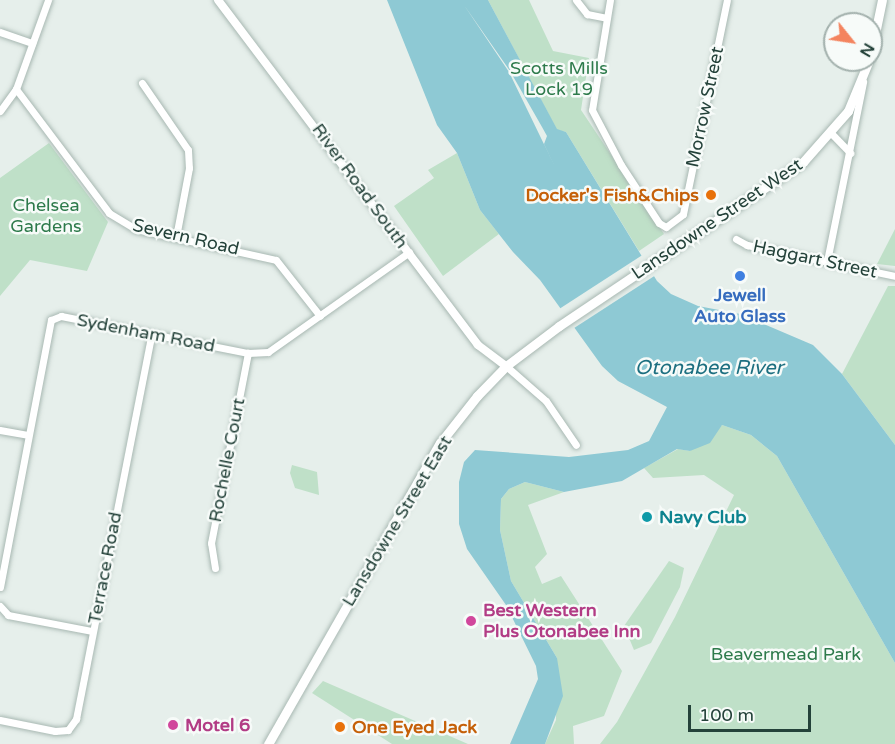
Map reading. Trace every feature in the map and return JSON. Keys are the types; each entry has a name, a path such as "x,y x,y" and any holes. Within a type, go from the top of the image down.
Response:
{"main road":[{"name":"Lansdowne Street West","path":"559,326 803,162 831,133 863,81 866,72"},
{"name":"Lansdowne Street East","path":"268,744 440,443 506,366 559,326"}],"street":[{"path":"0,111 16,89 48,0"},
{"name":"River Road South","path":"218,0 478,345 506,366"},
{"path":"576,0 587,14 607,18 610,0"},
{"name":"Morrow Street","path":"607,18 592,110 600,128 659,224 674,224 683,214 727,0"},
{"path":"0,32 32,43"},
{"path":"827,261 863,81"},
{"path":"142,82 188,150 189,168 176,237"},
{"name":"Severn Road","path":"16,89 109,213 135,229 276,260 320,316"},
{"path":"831,133 850,153"},
{"name":"Haggart Street","path":"736,239 747,246 895,276"},
{"name":"Sydenham Road","path":"0,587 4,533 28,435 51,320 69,317 248,353 268,352 409,252"},
{"name":"Terrace Road","path":"0,720 68,730 76,719 151,335"},
{"name":"Rochelle Court","path":"215,568 211,543 248,353"},
{"path":"506,366 546,401 576,445"},
{"path":"0,430 28,435"},
{"path":"0,606 8,615 92,631"}],"green space":[{"name":"Scotts Mills Lock 19","path":"488,0 529,0 553,51 589,58 581,110 664,234 639,251 566,132 557,130"},
{"name":"Chelsea Gardens","path":"49,143 108,222 87,271 30,260 0,296 0,178"},
{"path":"457,153 480,210 499,234 443,276 394,206 434,178 428,170"},
{"path":"895,229 895,266 877,264"},
{"path":"888,286 895,286 895,445 842,374"},
{"name":"Beavermead Park","path":"722,425 751,435 777,456 895,663 895,744 600,744 617,722 675,617 734,495 704,475 653,478 644,468 678,449 690,451"},
{"path":"292,465 317,472 319,495 295,488 290,473"},
{"path":"525,482 564,492 528,505 547,554 535,567 542,584 561,576 622,671 604,716 573,726 574,744 545,744 556,720 557,658 511,581 500,530 501,499 509,489"},
{"path":"669,561 684,568 680,587 651,643 634,650 624,626"},
{"path":"323,681 468,744 392,744 312,693"}],"water":[{"name":"Otonabee River","path":"387,0 488,0 557,129 566,132 657,281 671,294 698,306 740,314 813,345 842,374 895,445 895,663 777,456 751,435 722,425 710,443 690,451 677,449 622,481 564,492 525,482 509,489 501,499 500,530 511,581 557,658 563,696 545,744 510,744 538,679 536,666 506,605 467,549 459,524 459,482 464,462 475,450 569,457 628,450 649,441 667,407 618,381 602,366 540,280 513,252 480,210 457,153 437,125","holes":["464,5 510,71 547,136 544,144 556,169 509,72"]}],"pier":[{"path":"644,254 657,274 571,330 558,310"}],"place":[{"name":"Docker's Fish&Chips","path":"711,195"},
{"name":"Jewell Auto Glass","path":"740,276"},
{"name":"Navy Club","path":"647,517"},
{"name":"Best Western Plus Otonabee Inn","path":"471,621"},
{"name":"Motel 6","path":"173,725"},
{"name":"One Eyed Jack","path":"340,727"}]}
